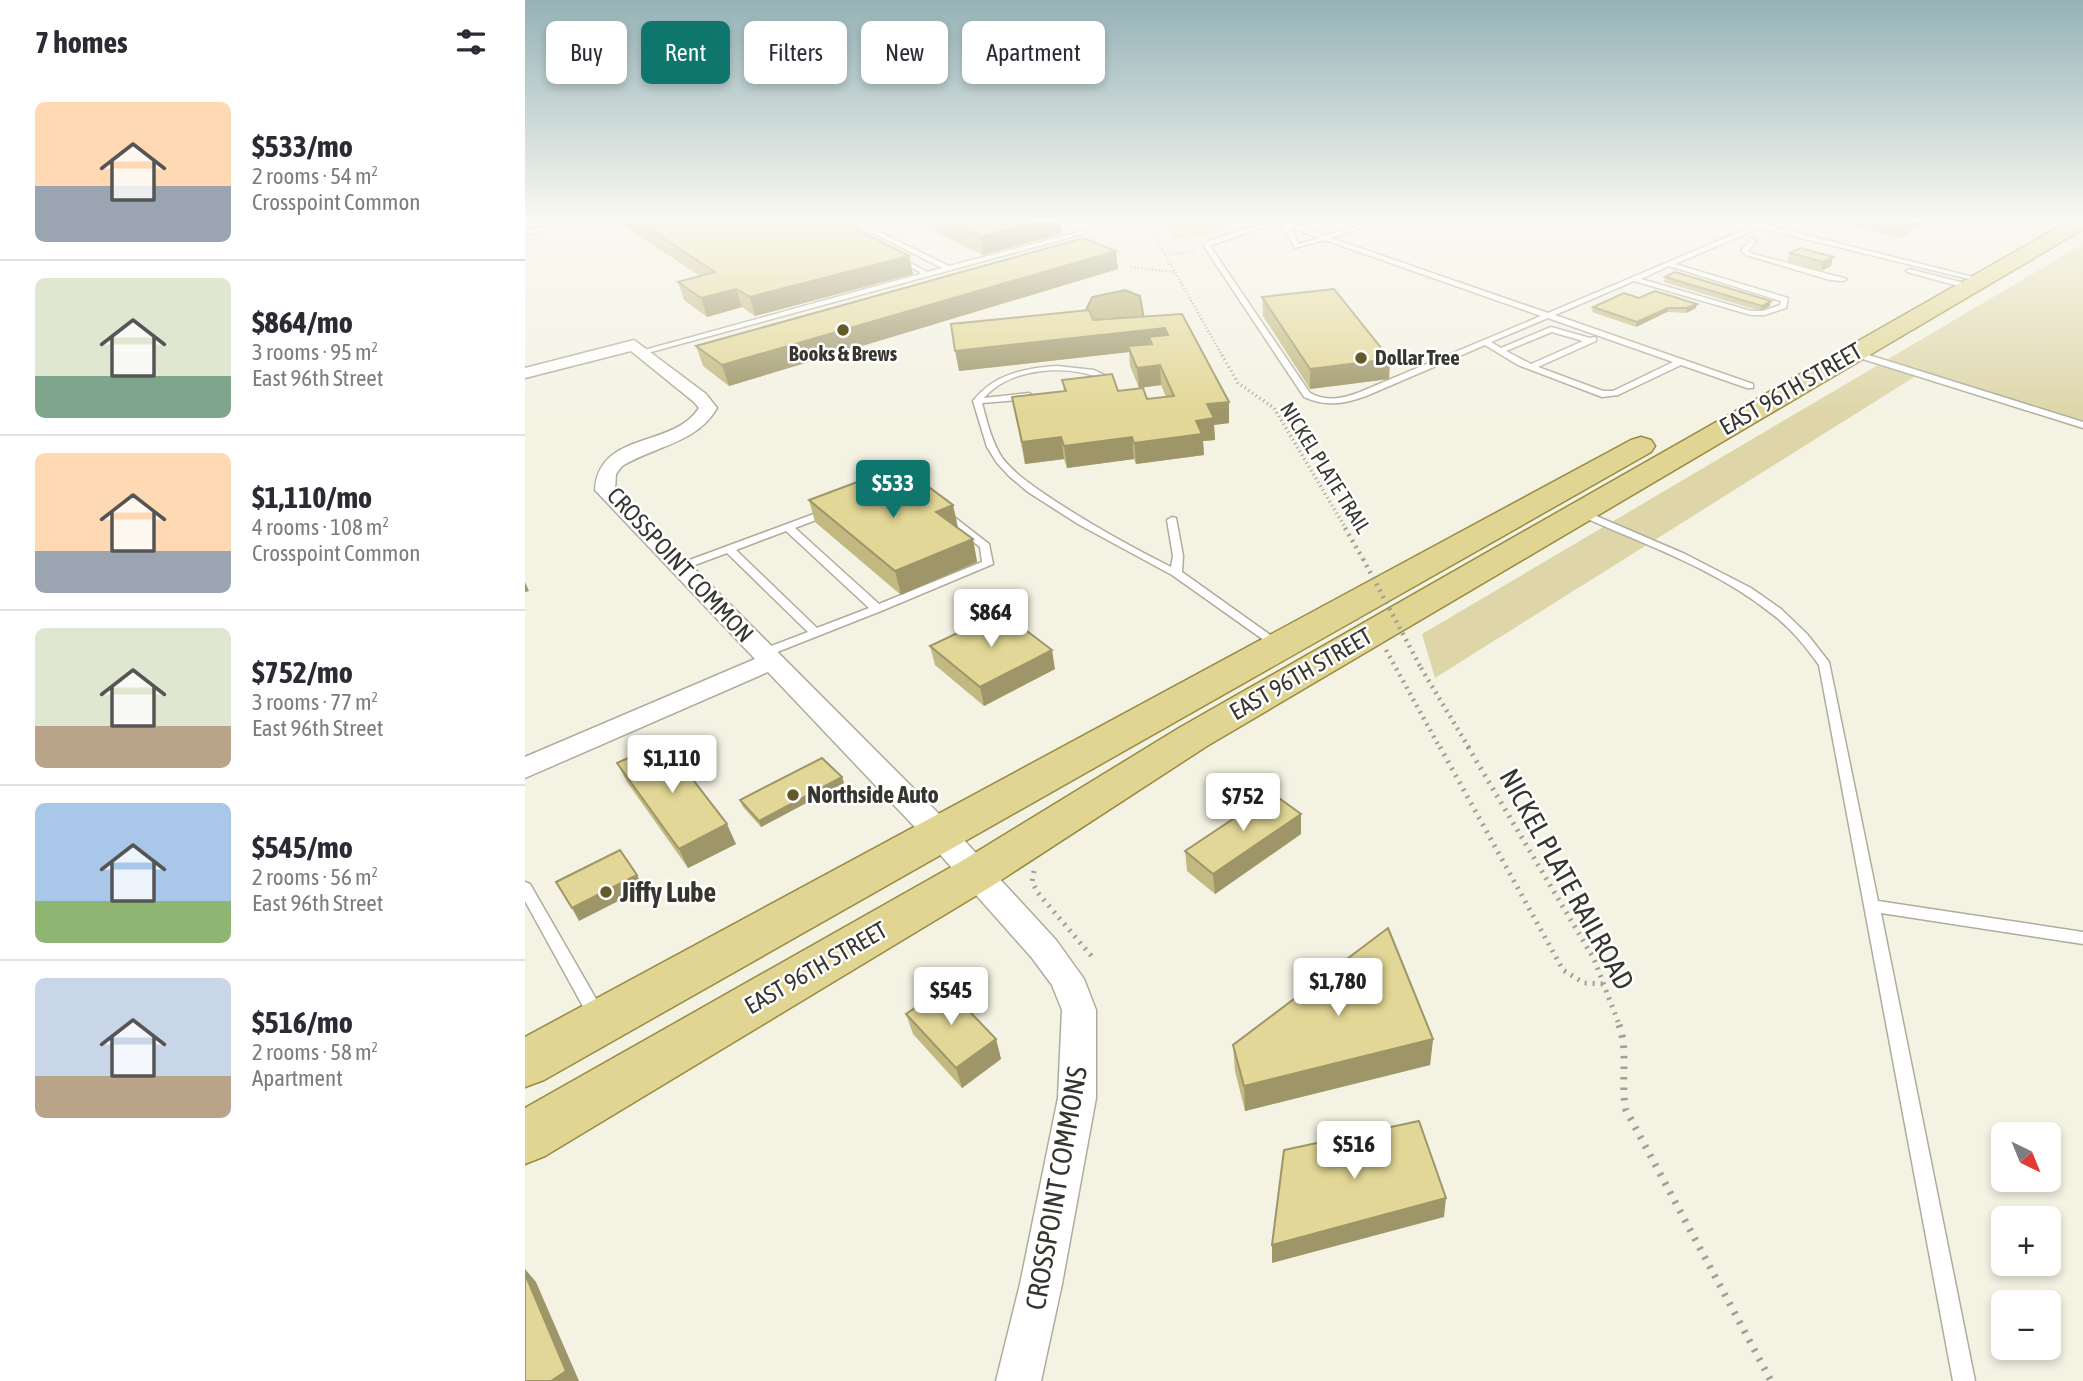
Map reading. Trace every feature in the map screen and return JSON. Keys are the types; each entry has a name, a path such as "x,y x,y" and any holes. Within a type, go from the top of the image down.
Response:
{"main road":[{"name":"EAST 96TH STREET","path":"525,1064 1750,386 1950,285"},
{"name":"EAST 96TH STREET","path":"525,1138 976,874 1193,737 1853,353 1953,285"},
{"path":"1580,512 1568,505 1569,500 1641,457 1669,431"},
{"path":"1193,737 1219,708 1286,662 1287,655 1279,646"}],"street":[{"path":"525,373 634,345 641,352"},
{"name":"CROSSPOINT COMMON","path":"641,352 701,398 708,408 706,416 688,430 623,456 608,470 605,490 940,834"},
{"path":"525,768 766,658"},
{"name":"CROSSPOINT COMMONS","path":"940,834 1044,949 1067,979 1079,1010 1081,1050 1077,1098 1056,1195 1041,1284 1018,1381"}],"lane":[{"path":"641,352 879,285"},
{"path":"1232,285 1307,395 1316,401 1348,400 1619,285"},
{"path":"1462,285 1750,386"},
{"path":"1656,285 1751,313 1773,311 1783,306 1785,300 1738,285"},
{"path":"1502,350 1551,329 1590,340"},
{"path":"1531,367 1603,334"},
{"path":"1485,342 1531,367 1595,393 1609,394 1680,362"},
{"path":"1853,353 2083,425"},
{"path":"1091,387 1104,384 1107,378 1089,369 1061,368 1018,374 984,388 977,401 983,426 1000,461 1018,480 1138,555 1176,573 1279,646"},
{"path":"977,401 1043,395"},
{"path":"680,567 837,508"},
{"path":"766,658 815,633 988,564 985,546 937,510"},
{"path":"1580,512 1746,589 1776,608 1811,643 1825,665 1964,1381"},
{"path":"1172,520 1178,556 1176,573"},
{"path":"788,527 877,609"},
{"path":"729,549 815,633"},
{"path":"525,888 601,1023"},
{"path":"1873,906 2083,938"}],"path":[{"name":"NICKEL PLATE TRAIL","path":"1183,285 1238,383 1274,408 1363,559"},
{"name":"NICKEL PLATE RAILROAD","path":"1363,559 1421,668 1594,959 1623,1036 1622,1092 1626,1110 1772,1381"},
{"path":"1382,644 1563,970 1584,984 1605,984"}],"shaded area":[{"path":"2013,285 2083,285 2083,425 1919,374 1435,678 1422,634"},
{"path":"1125,290 1140,296 1145,325 1135,331 1082,319 1092,297"}],"building":[{"path":"683,285 795,285 750,297 736,289 701,298"},
{"path":"914,285 997,285 722,365 696,346"},
{"path":"1693,285 1720,285 1771,301 1762,306"},
{"path":"1334,289 1390,359 1310,369 1262,297"},
{"path":"1655,291 1697,304 1687,308 1668,308 1637,322 1593,307 1624,293 1639,298"},
{"path":"1089,310 1093,320 1182,314 1229,402 1207,404 1214,418 1196,421 1202,434 1134,443 1132,437 1064,446 1061,437 1022,442 1012,397 1066,391 1062,380 1112,374 1118,391 1143,388 1147,399 1174,396 1160,365 1137,368 1128,346 1152,344 1149,337 1168,335 1165,328 955,351 951,324"},
{"path":"876,475 898,492 922,482 953,505 936,512 973,539 895,571 809,500"},
{"path":"1002,612 1052,650 980,687 930,646"},
{"path":"664,742 727,824 679,849 617,763"},
{"name":"Northside Auto","path":"822,758 842,777 759,821 740,800"},
{"path":"1272,793 1301,814 1213,874 1185,851"},
{"path":"620,850 637,875 572,908 556,882"},
{"path":"1388,928 1433,1039 1244,1086 1233,1045"},
{"path":"946,987 996,1039 956,1068 906,1014"},
{"path":"1419,1121 1446,1198 1272,1245 1284,1150"},
{"path":"525,1274 566,1371 551,1381 525,1381"}],"place":[{"name":"Books & Brews","path":"843,330"},
{"name":"Dollar Tree","path":"1361,358"},
{"name":"Northside Auto","path":"793,795"},
{"name":"Jiffy Lube","path":"606,892"}]}
